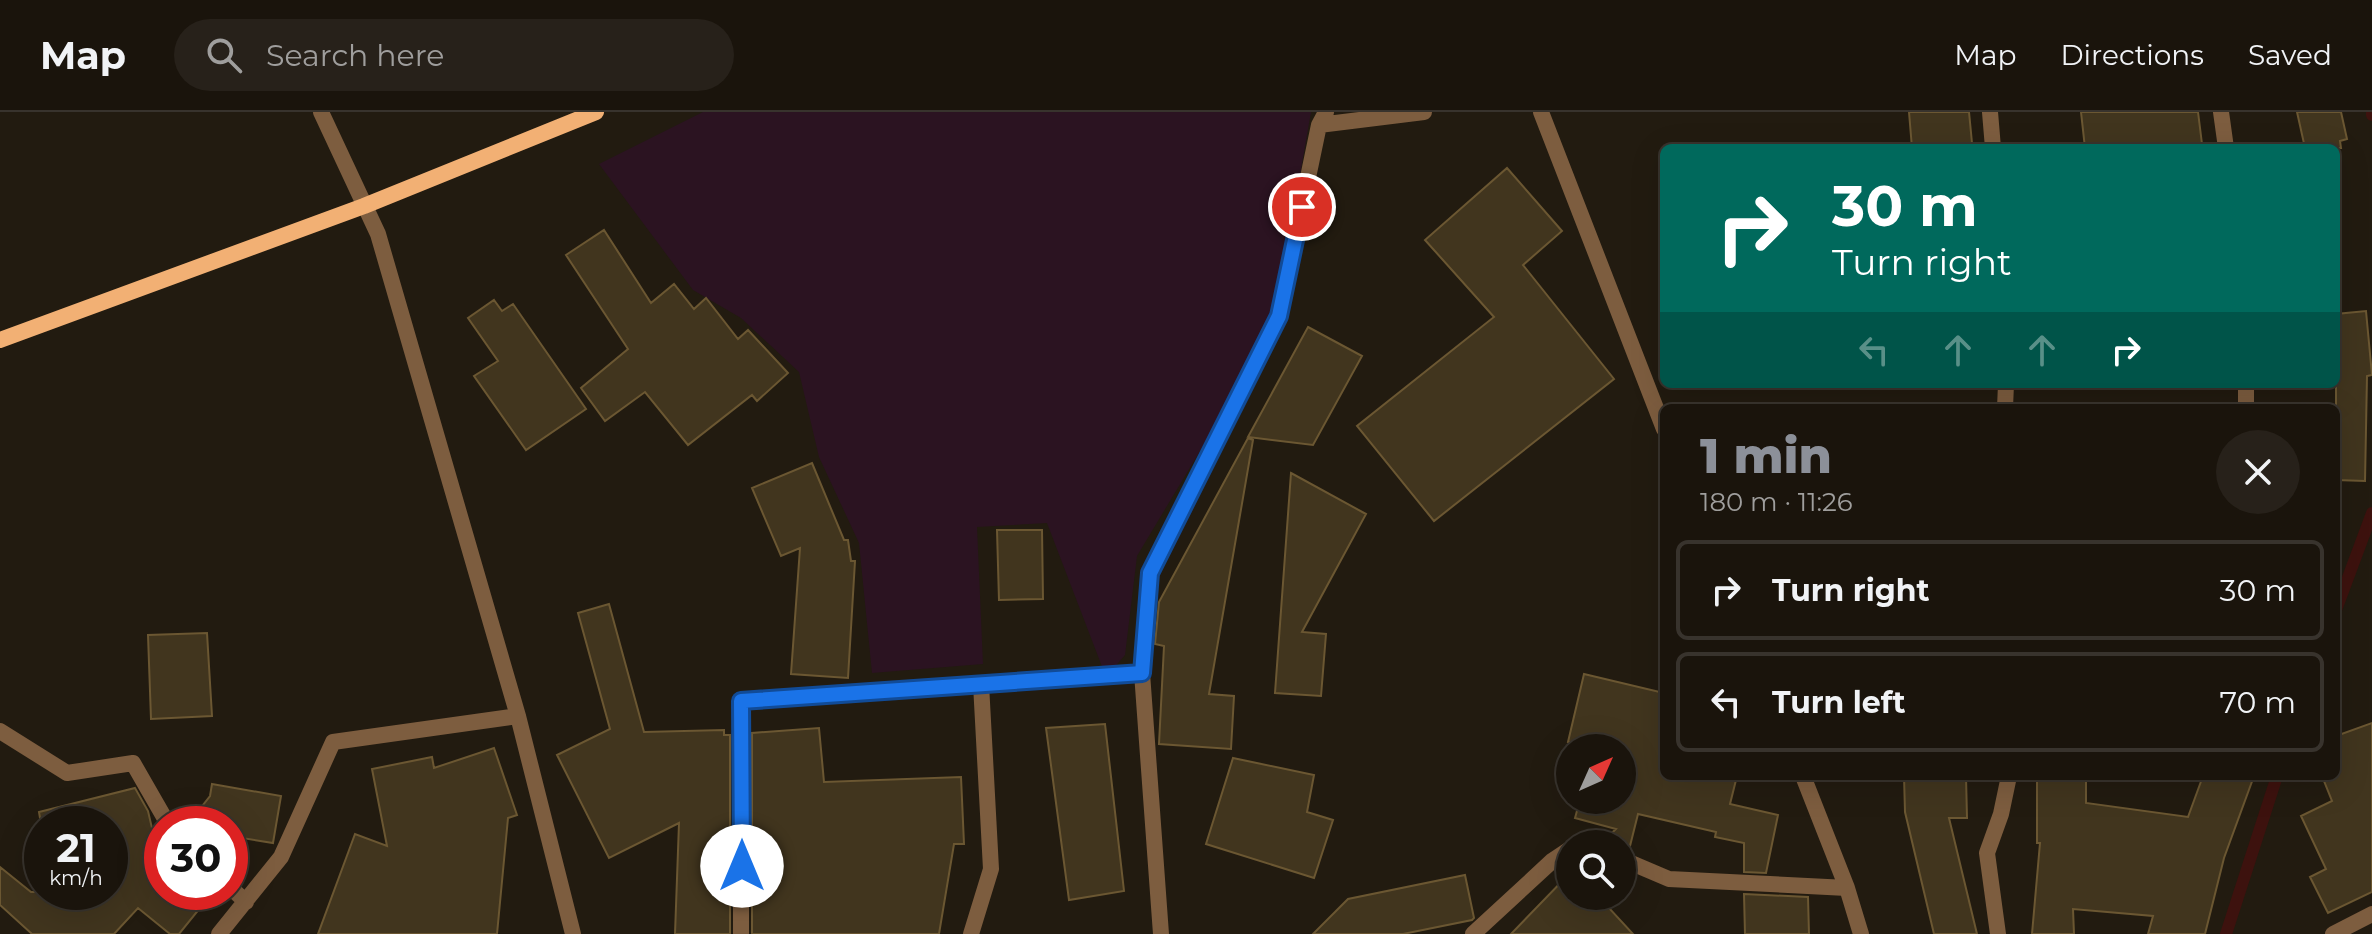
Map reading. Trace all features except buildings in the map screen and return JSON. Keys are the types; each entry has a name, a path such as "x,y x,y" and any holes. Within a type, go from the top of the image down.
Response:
{"street":[{"path":"321,112 378,234 518,716 573,934"},
{"path":"0,340 364,206 596,112"},
{"path":"1161,934 1142,673 1150,573 1279,316 1323,118 1424,112"},
{"path":"1541,112 1660,419"},
{"path":"1990,112 1993,144"},
{"path":"2221,112 2225,144"},
{"path":"741,934 741,701 1142,673"},
{"path":"971,934 991,869 981,684"},
{"path":"248,899 281,857 333,742 518,716"},
{"path":"0,731 67,773 133,763 158,806"},
{"path":"1805,780 1847,888 1861,934"},
{"path":"1998,934 1987,853 2001,814 2008,780"},
{"path":"1473,934 1556,858"},
{"path":"1636,865 1669,879 1847,888"},
{"path":"219,934 239,910"},
{"path":"2333,934 2372,914"}],"shaded area":[{"path":"703,112 1311,112 1273,329 1137,556 1125,655 1106,677 1047,523 977,527 983,664 872,673 859,543 819,457 799,372 741,318 693,290 599,164"}],"waterway":[{"path":"2340,599 2372,513"},
{"path":"2226,934 2276,780"}],"route":[{"path":"742,866 741,701 1142,673 1150,573 1279,316 1302,207"}]}
